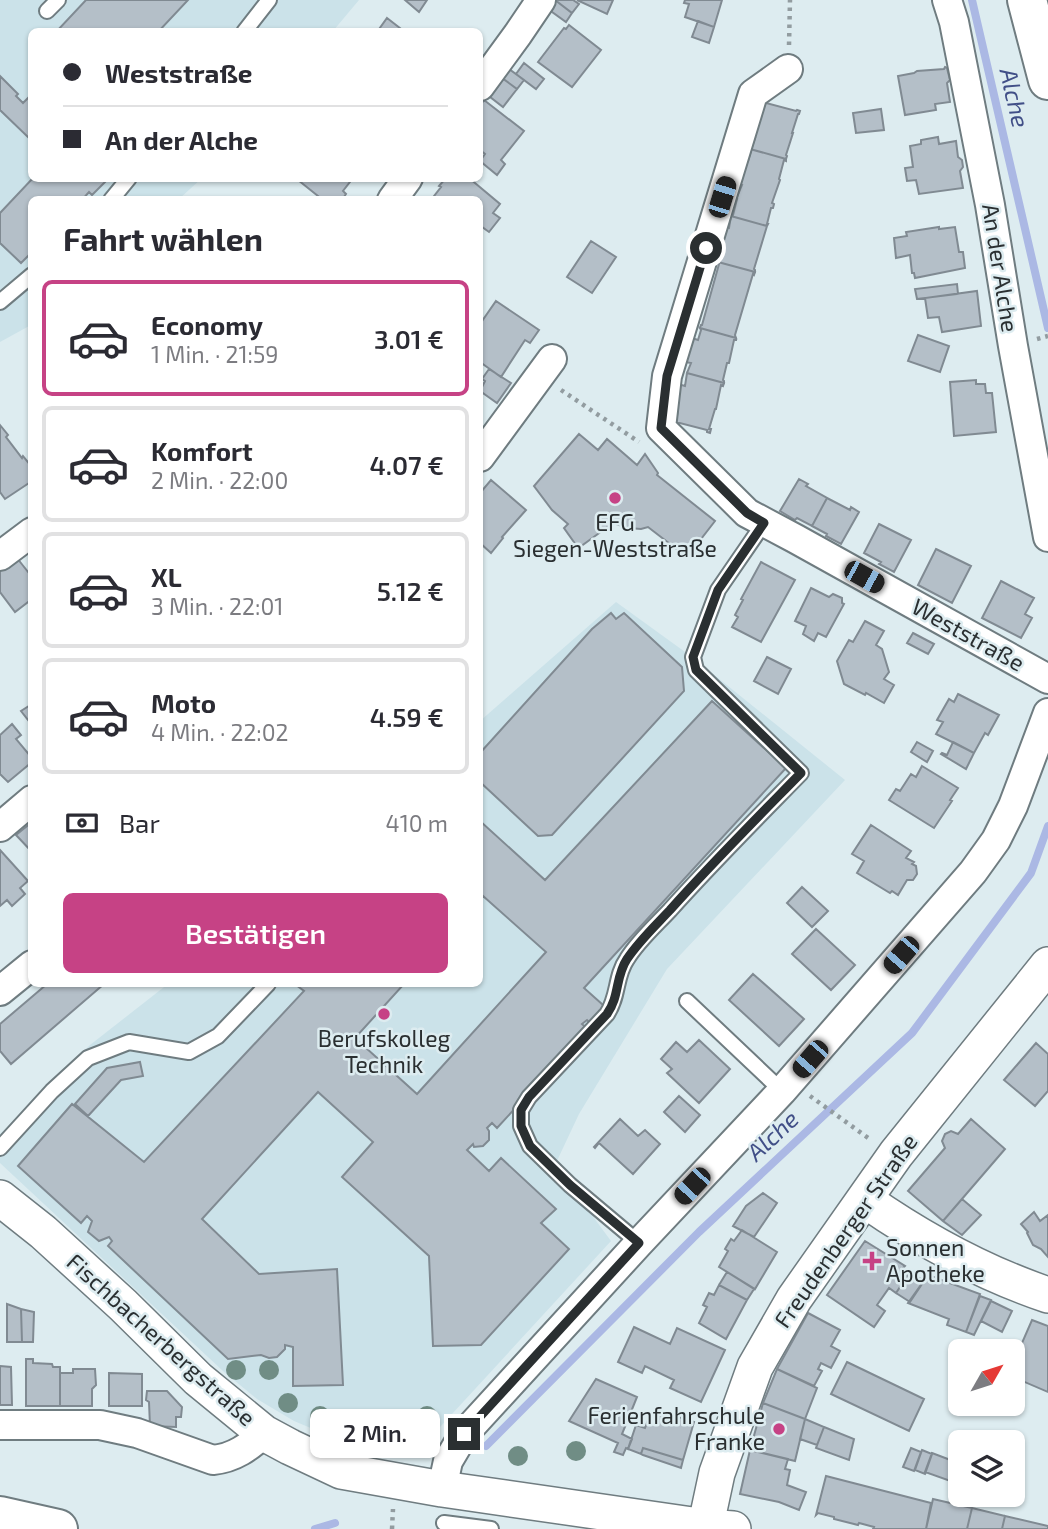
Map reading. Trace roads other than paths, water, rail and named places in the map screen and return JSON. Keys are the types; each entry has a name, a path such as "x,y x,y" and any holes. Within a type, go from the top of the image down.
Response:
{"main road":[{"path":"1027,0 1048,80"},
{"path":"0,1516 58,1529"}],"street":[{"path":"483,82 541,0"},
{"name":"An der Alche","path":"947,0 954,22 990,205 1048,537"},
{"name":"Weststraße","path":"788,69 753,94 667,376 661,428 747,513 1048,679"},
{"path":"483,453 546,368"},
{"path":"0,556 28,535"},
{"path":"442,1489 448,1461 464,1434 639,1243 795,1093 973,872 996,840 1013,806 1048,713"},
{"path":"0,827 28,803"},
{"name":"Freudenberger Straße","path":"714,1528 720,1462 755,1367 794,1299 896,1154 1048,965"},
{"path":"0,991 28,968"},
{"name":"Fischbacherbergstraße","path":"0,1198 43,1232 198,1379 264,1433 341,1471 442,1489 714,1528"},
{"path":"865,1200 971,1264 1048,1295"},
{"path":"0,1425 100,1425 137,1433 213,1460 235,1455 264,1433"}],"lane":[{"path":"47,11 58,0"},
{"path":"247,28 269,0"},
{"path":"114,196 126,182"},
{"path":"0,302 28,278"},
{"path":"639,1243 570,1185 530,1146 521,1126 521,1110 529,1097 607,1014 616,996 619,975 635,949 695,881 801,773 696,670 693,657 718,590 764,523"},
{"path":"0,1148 52,1091 88,1058 129,1042 188,1052 218,1036 265,987"},
{"path":"687,1001 795,1093"},
{"path":"444,1523 491,1529"}],"waterway":[{"name":"Alche","path":"972,0 1048,328"},
{"name":"Alche","path":"486,1446 699,1232 912,1033 1031,873 1048,826"},
{"name":"Alche","path":"315,1529 335,1523"}],"place":[{"name":"EFG Siegen-Weststraße","path":"615,498"},
{"name":"Berufskolleg Technik","path":"384,1014"},
{"name":"Sonnen Apotheke","path":"872,1261"},
{"name":"Ferienfahrschule Franke","path":"779,1429"}]}
